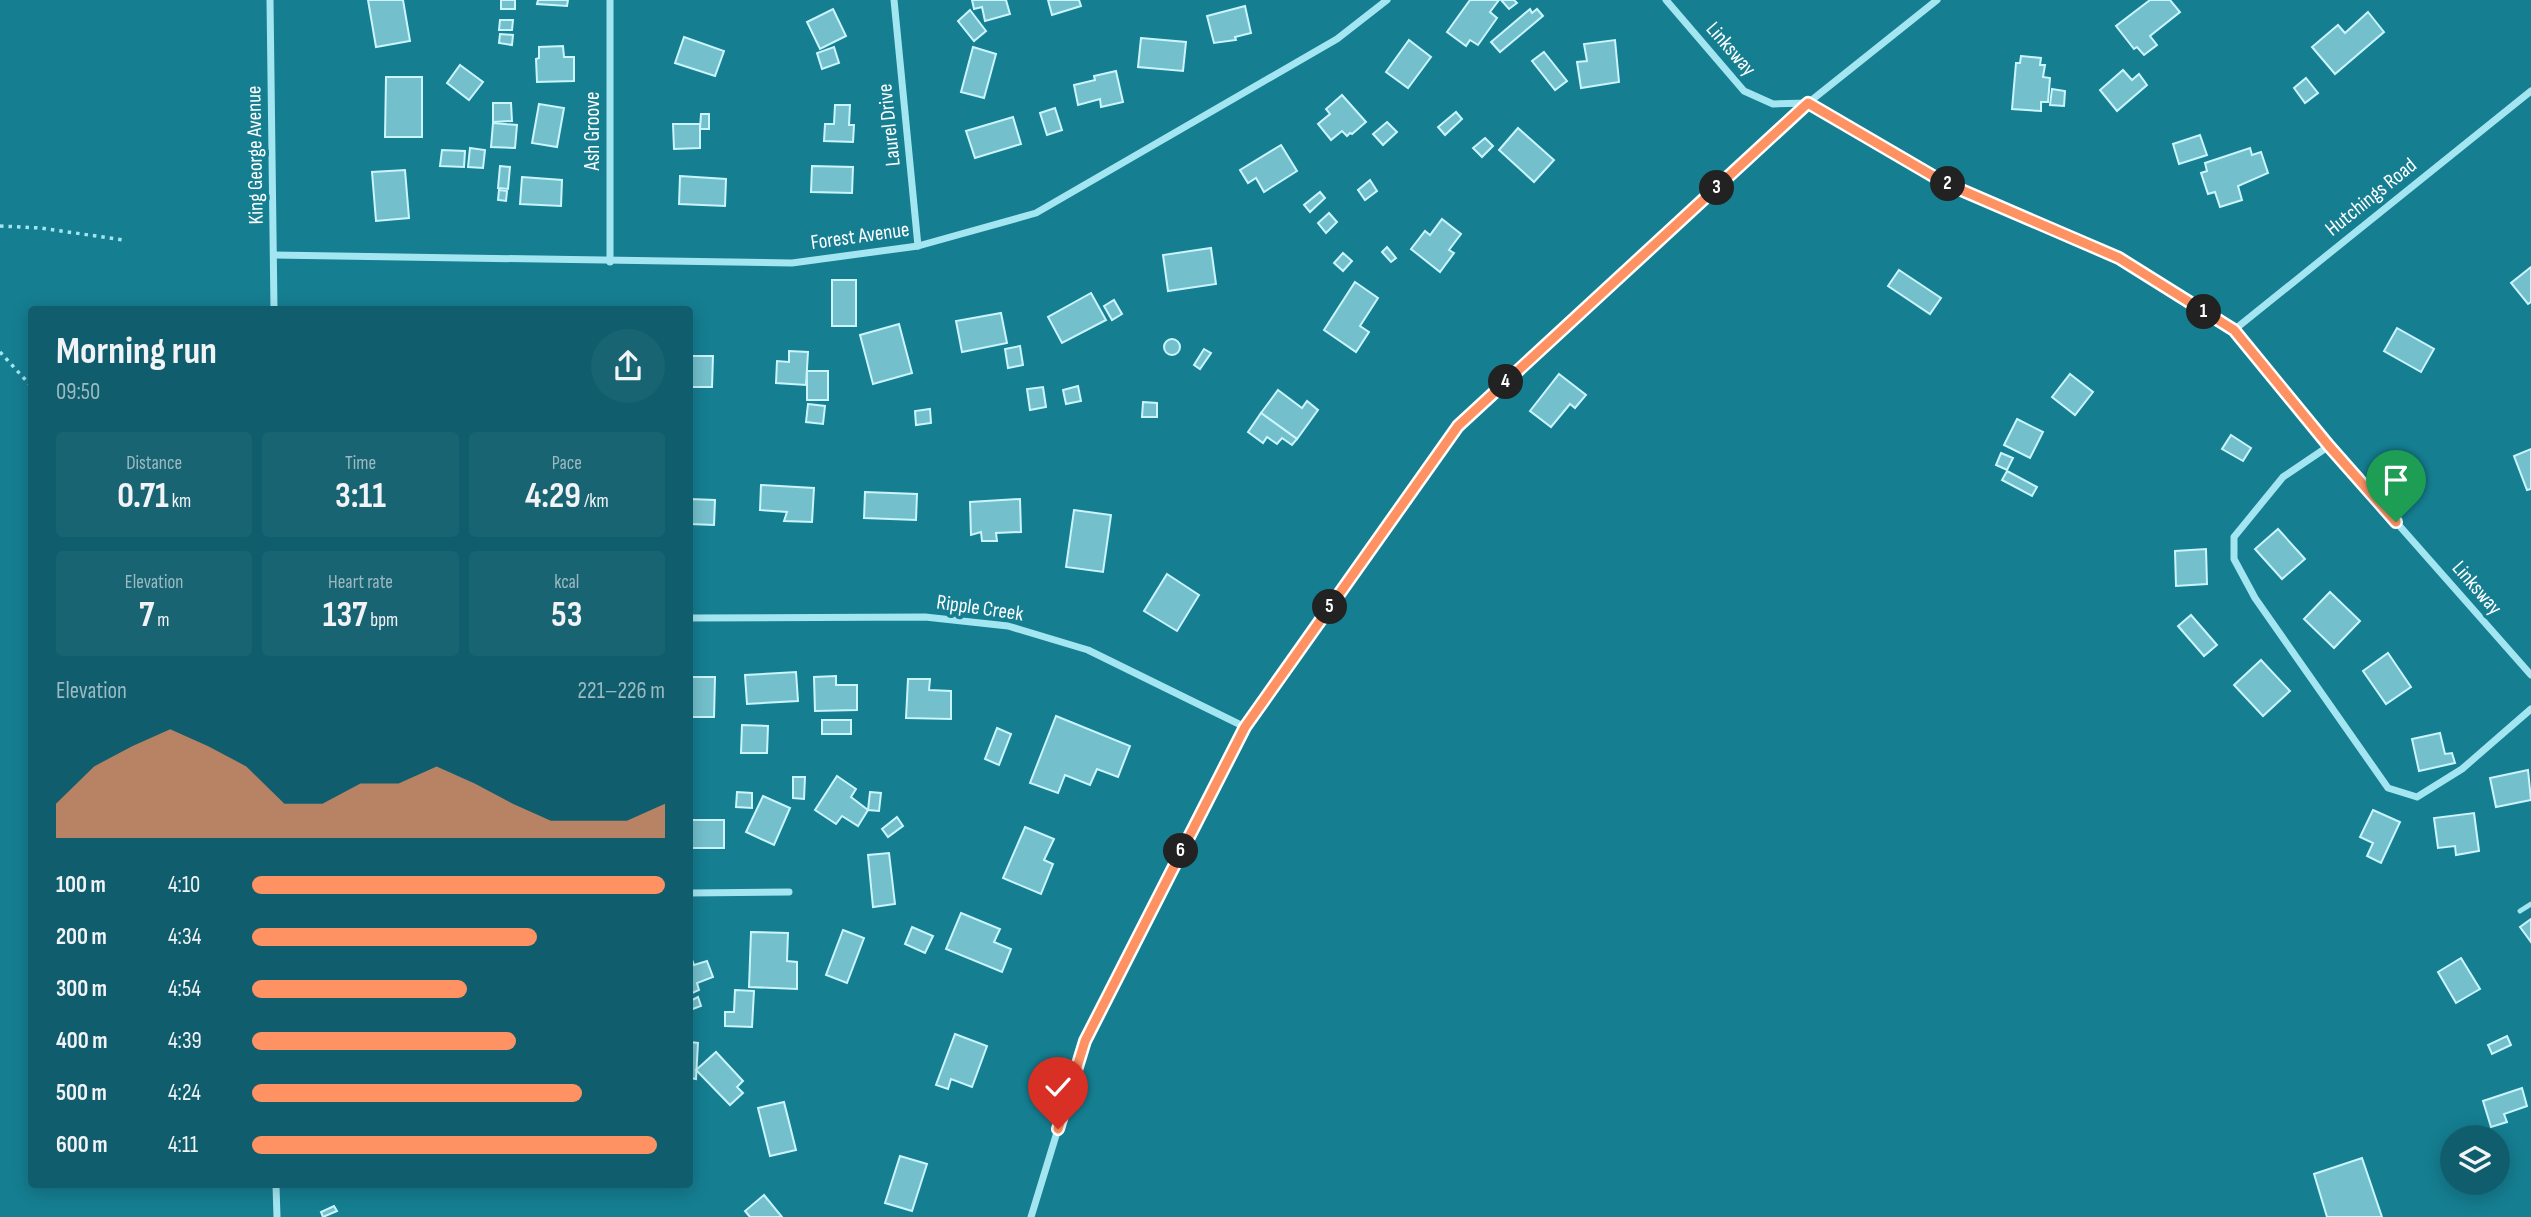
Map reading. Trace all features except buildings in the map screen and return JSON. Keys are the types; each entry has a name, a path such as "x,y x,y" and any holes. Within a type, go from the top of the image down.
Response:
{"street":[{"name":"King George Avenue","path":"270,0 274,306"},
{"name":"Ash Groove","path":"610,0 610,261"},
{"name":"Laurel Drive","path":"894,0 918,246"},
{"name":"Forest Avenue","path":"274,255 792,263 918,246 1036,213 1337,39 1387,0"},
{"name":"Linksway","path":"1666,0 1744,91 1773,104 1808,103 1945,183 2119,258 2234,330 2329,446 2531,675"},
{"path":"1031,1217 1085,1041 1245,727 1458,426 1808,103 1937,0"},
{"name":"Hutchings Road","path":"2234,330 2531,91"},
{"path":"2329,446 2283,477 2234,537 2234,559 2255,598 2388,788 2417,797 2462,769 2531,709"},
{"name":"Ripple Creek","path":"693,618 925,617 1008,626 1088,650 1245,727"},
{"path":"693,893 789,892"},
{"path":"276,1188 277,1217"}],"lane":[{"path":"2521,911 2531,904"}],"path":[{"path":"0,228 41,228 123,240"},
{"path":"0,352 28,383"}],"route":[{"path":"1058,1129 1085,1041 1245,727 1458,426 1808,103 1945,183 2119,258 2234,330 2329,446 2396,522"}]}
